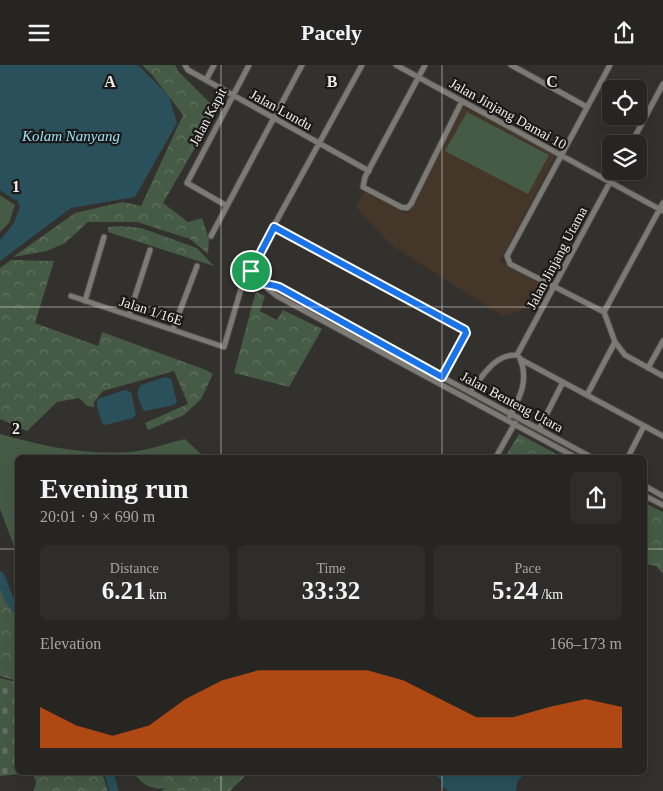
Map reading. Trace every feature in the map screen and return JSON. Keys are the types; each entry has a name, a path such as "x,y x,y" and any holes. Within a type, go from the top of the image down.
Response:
{"street":[{"name":"Jalan Lundu","path":"185,65 188,70 232,96 369,171"},
{"path":"206,80 214,65"},
{"name":"Jalan Kapit","path":"227,207 188,185 188,179 249,65"},
{"path":"211,236 302,65"},
{"path":"252,276 251,271 254,262 362,65"},
{"name":"Jalan Jinjang Damai 10","path":"396,65 661,210"},
{"path":"425,65 365,177 363,187 401,207 406,208 411,204 462,101"},
{"path":"511,65 587,107"},
{"path":"610,65 508,256 510,264 604,312 615,342 625,355 663,376"},
{"path":"636,135 663,84"},
{"name":"Jalan Jinjang Utama","path":"519,357 610,182"},
{"path":"604,312 661,210 663,203"},
{"path":"274,227 465,330 466,333 442,377"},
{"path":"85,301 104,237"},
{"path":"129,315 150,250"},
{"path":"173,329 197,266"},
{"name":"Jalan Benteng Utara","path":"252,276 257,282 279,287 588,455"},
{"name":"Jalan 1/16E","path":"71,296 224,347 241,289 252,276"},
{"name":"Jalan Benteng Utara","path":"263,284 269,291 329,325 571,455"},
{"path":"648,368 663,341"},
{"path":"587,395 615,342"},
{"path":"470,392 500,358 510,355 519,357 663,436"},
{"path":"507,421 523,388 524,377 519,357"},
{"path":"539,429 563,382"},
{"path":"497,455 518,418"},
{"path":"629,455 644,426"},
{"path":"647,488 663,496"},
{"path":"647,497 663,505"}],"shaded area":[{"path":"462,106 556,155 500,261 548,288 537,305 503,316 391,245 356,207 364,192 407,214"}],"green space":[{"path":"142,65 175,65 178,71 217,110 163,203 188,222 202,218 209,239 208,254 190,239 137,222 88,222 65,243 47,251 13,257 75,213 123,202 141,206 183,115 153,76"},
{"path":"467,112 549,155 528,194 445,151"},
{"path":"0,195 15,205 9,223 0,232"},
{"path":"108,227 141,228 197,248 214,266 108,232"},
{"path":"11,260 54,261 35,323 98,346 102,332 206,370 213,374 201,399 184,415 148,430 145,423 188,404 174,371 103,391 94,402 94,407 87,406 79,398 57,402 27,431 0,419 0,268"},
{"path":"256,291 265,296 260,311 277,320 283,310 322,329 289,387 234,373"},
{"path":"0,434 48,446 80,451 113,453 150,449 185,439 202,455 15,455 15,549 0,509"},
{"path":"519,434 558,455 506,455"},
{"path":"647,504 663,512 663,574 656,566 647,564"},
{"path":"0,585 15,611 15,680 0,676"},
{"path":"0,678 15,682 15,774 0,776"},
{"path":"33,775 103,775 108,791 34,791 36,781"},
{"path":"136,775 154,775 167,788 162,789 148,786"},
{"path":"154,775 246,775 230,791 161,791 166,788"}],"water":[{"name":"Kolam Nanyang","path":"0,65 138,65 169,96 177,123 135,197 71,208 0,261 0,240 14,223 20,207 17,200 0,190"},
{"path":"165,377 171,379 177,402 174,405 143,410 138,397 139,387"},
{"path":"125,390 131,392 136,415 133,418 105,425 102,423 97,401 100,398"},
{"path":"434,775 524,775 518,780 516,791 448,791 441,786 442,780"}],"waterway":[{"path":"0,576 9,599 15,607"},
{"path":"110,775 114,791"}],"route":[{"path":"274,227 465,330 466,333 442,377 332,318 279,287 257,282 252,276 251,271 254,262 274,227"}]}
